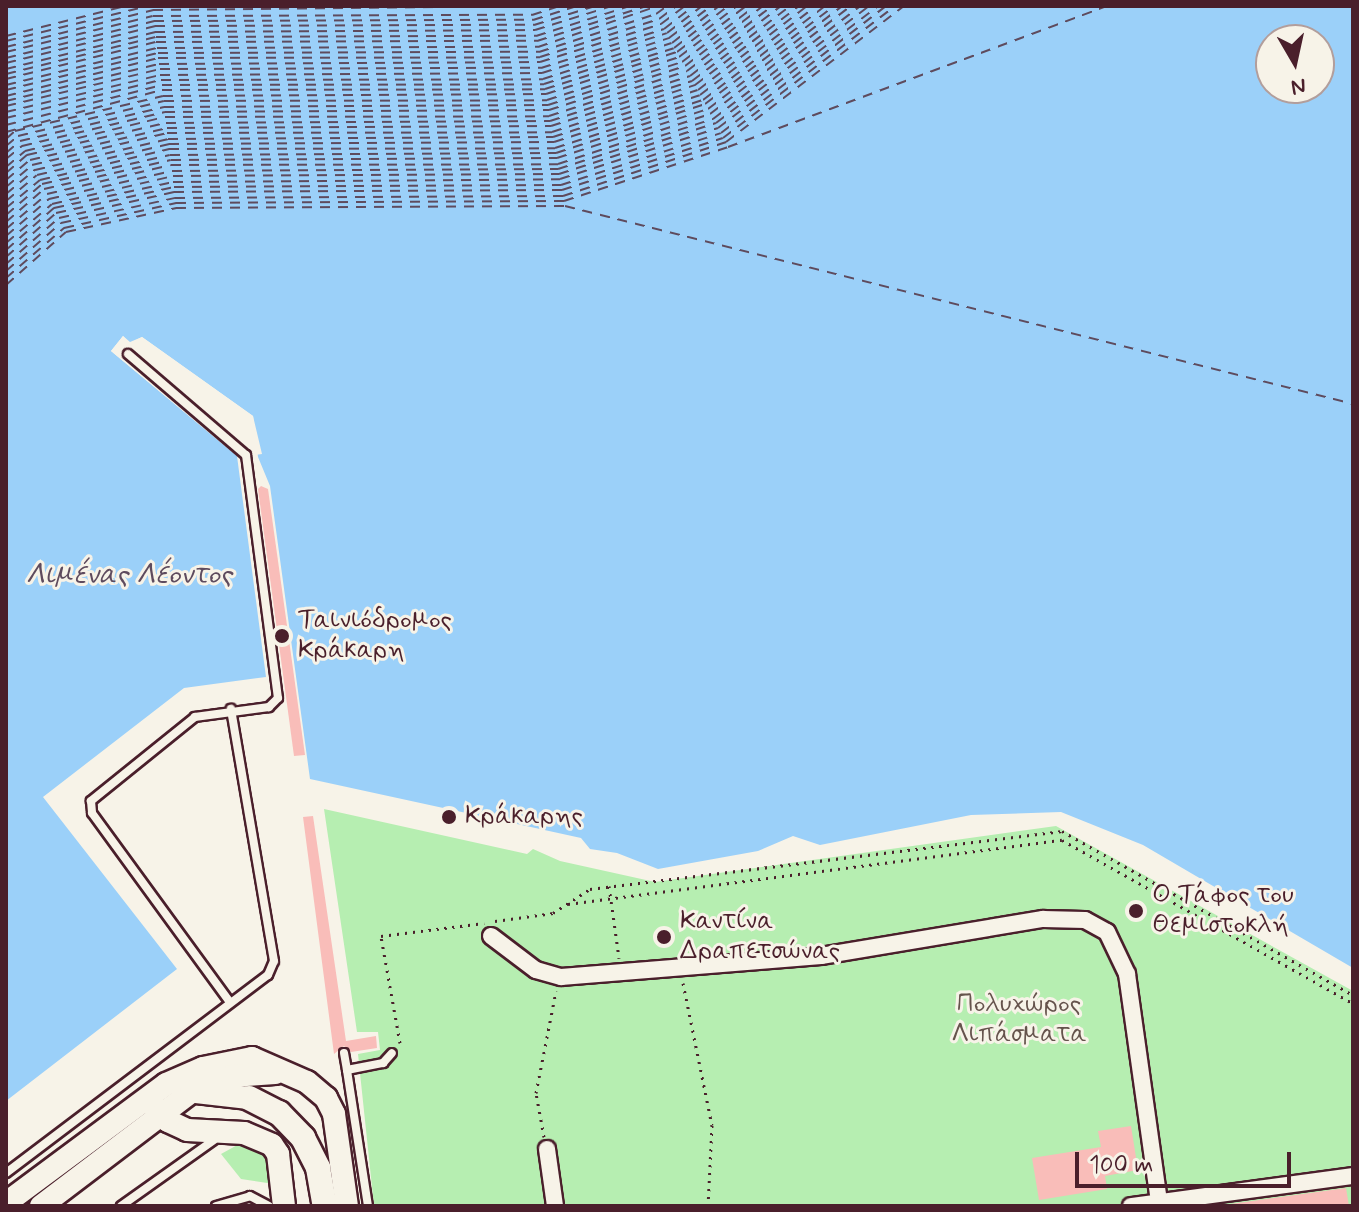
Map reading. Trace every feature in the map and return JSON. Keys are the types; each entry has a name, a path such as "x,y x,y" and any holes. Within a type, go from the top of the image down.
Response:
{"main road":[{"path":"249,1098 287,1120 315,1158 325,1206"}],"street":[{"path":"491,936 536,970 561,977 899,946 1043,919 1074,918 1096,925 1115,942 1127,974 1159,1202"},
{"path":"6,1203 146,1097 181,1076 231,1060 259,1059 314,1086 331,1106 347,1206"},
{"path":"41,1206 191,1092 232,1076 288,1073"},
{"path":"191,1092 249,1098"},
{"path":"146,1097 161,1115 187,1130 253,1135 272,1145 278,1154 284,1206"},
{"path":"547,1149 555,1206"},
{"path":"1134,1206 1353,1176"}],"lane":[{"path":"128,354 246,455 278,698 269,707 231,709 195,717 91,801 97,826 230,1002"},
{"path":"6,1173 258,984 274,961 231,709"},
{"path":"344,1053 368,1206"},
{"path":"347,1070 383,1063 392,1053"},
{"path":"130,1077 146,1097"},
{"path":"121,1206 204,1143 235,1135"},
{"path":"216,1206 250,1196 269,1206"}],"path":[{"path":"400,1043 381,936 553,913 590,889 609,886 1062,831 1353,995"},
{"path":"566,904 1062,840 1353,1003"},
{"path":"609,886 621,972"},
{"path":"681,967 692,1046 712,1125 708,1206"},
{"path":"547,1149 536,1093 547,1017 561,977"}],"green space":[{"name":"Πολυχώρος Λιπάσματα","path":"324,809 527,854 533,849 560,861 655,882 1056,826 1353,991 1353,1206 374,1206 358,1054 380,1050 378,1032 357,1032"},
{"path":"241,1143 267,1157 274,1184 241,1179 221,1154"}],"water":[{"name":"Λιμένας Λέοντος","path":"6,6 1353,6 1353,968 1143,845 1061,812 971,815 820,845 793,836 758,851 658,869 617,853 590,849 581,838 310,779 270,486 258,457 253,416 142,337 130,343 123,336 111,351 237,456 266,677 184,688 43,797 177,969 6,1101"}],"pier":[{"path":"123,336 130,342 142,337 253,416 262,454 255,455 250,419 141,341 130,347 123,342 116,350 237,456 111,351"}],"building":[{"path":"261,486 268,489 305,755 294,756 258,489"},
{"path":"313,816 346,1041 376,1036 377,1048 351,1052 344,1046 334,1054 303,817"},
{"path":"1131,1126 1138,1170 1105,1176 1107,1189 1039,1200 1032,1158 1101,1147 1098,1131"},
{"path":"1346,1188 1349,1206 1216,1206"}],"ferry route":[{"path":"6,36 125,6"},
{"path":"6,41 147,6"},
{"path":"6,47 153,10 542,6"},
{"path":"6,52 153,16 532,15 559,6"},
{"path":"6,58 154,21 533,20 577,6"},
{"path":"6,63 155,26 534,25 595,6"},
{"path":"6,69 155,32 535,30 612,6"},
{"path":"6,74 156,37 536,36 630,6"},
{"path":"6,79 156,42 537,41 647,6"},
{"path":"6,85 157,48 538,47 658,6"},
{"path":"6,90 158,53 539,52 656,14 667,6"},
{"path":"6,96 158,58 540,57 659,19 676,6"},
{"path":"6,101 159,64 540,62 661,24 685,6"},
{"path":"6,106 160,69 541,68 664,29 693,6"},
{"path":"6,112 160,75 542,73 667,33 702,6"},
{"path":"6,118 161,80 543,79 669,38 711,6"},
{"path":"6,125 162,85 544,84 672,43 719,6"},
{"path":"6,132 162,90 545,89 674,48 728,6"},
{"path":"6,139 15,131 163,96 546,94 677,52 737,6"},
{"path":"6,146 18,136 164,101 547,100 679,57 746,6"},
{"path":"6,153 20,141 164,107 548,105 682,62 755,6"},
{"path":"6,159 22,146 165,112 549,110 685,66 763,6"},
{"path":"6,167 25,151 165,117 549,116 687,71 772,6"},
{"path":"6,173 27,155 166,123 550,121 690,76 781,6"},
{"path":"6,180 30,160 167,128 551,126 692,81 790,6"},
{"path":"6,187 32,165 167,133 552,132 695,85 799,6"},
{"path":"6,194 35,170 168,139 553,137 698,90 807,6"},
{"path":"6,201 37,175 169,144 554,142 700,95 816,6"},
{"path":"6,208 40,180 169,149 555,148 703,100 825,6"},
{"path":"6,215 42,184 170,155 556,153 705,104 834,6"},
{"path":"6,222 44,189 171,160 557,158 708,109 842,6"},
{"path":"6,229 47,194 171,165 558,164 710,114 851,6"},
{"path":"6,236 49,199 172,171 558,169 713,119 860,6"},
{"path":"6,243 52,204 173,176 559,174 716,123 869,6"},
{"path":"6,250 54,208 173,182 560,179 718,128 878,6"},
{"path":"6,257 56,213 174,187 561,185 721,133 886,6"},
{"path":"6,264 59,218 174,192 562,190 723,138 895,6"},
{"path":"6,271 61,223 175,198 563,196 726,142 904,6"},
{"path":"6,278 64,228 176,203 564,201 728,147 1107,6"},
{"path":"6,285 66,232 176,208 565,206 1353,404"}],"place":[{"name":"Ταινιόδρομος Κράκαρη","path":"282,636"},
{"name":"Κράκαρης","path":"449,817"},
{"name":"Ο Τάφος του Θεμιστοκλή","path":"1136,911"},
{"name":"Καντίνα Δραπετσώνας","path":"664,937"}]}
